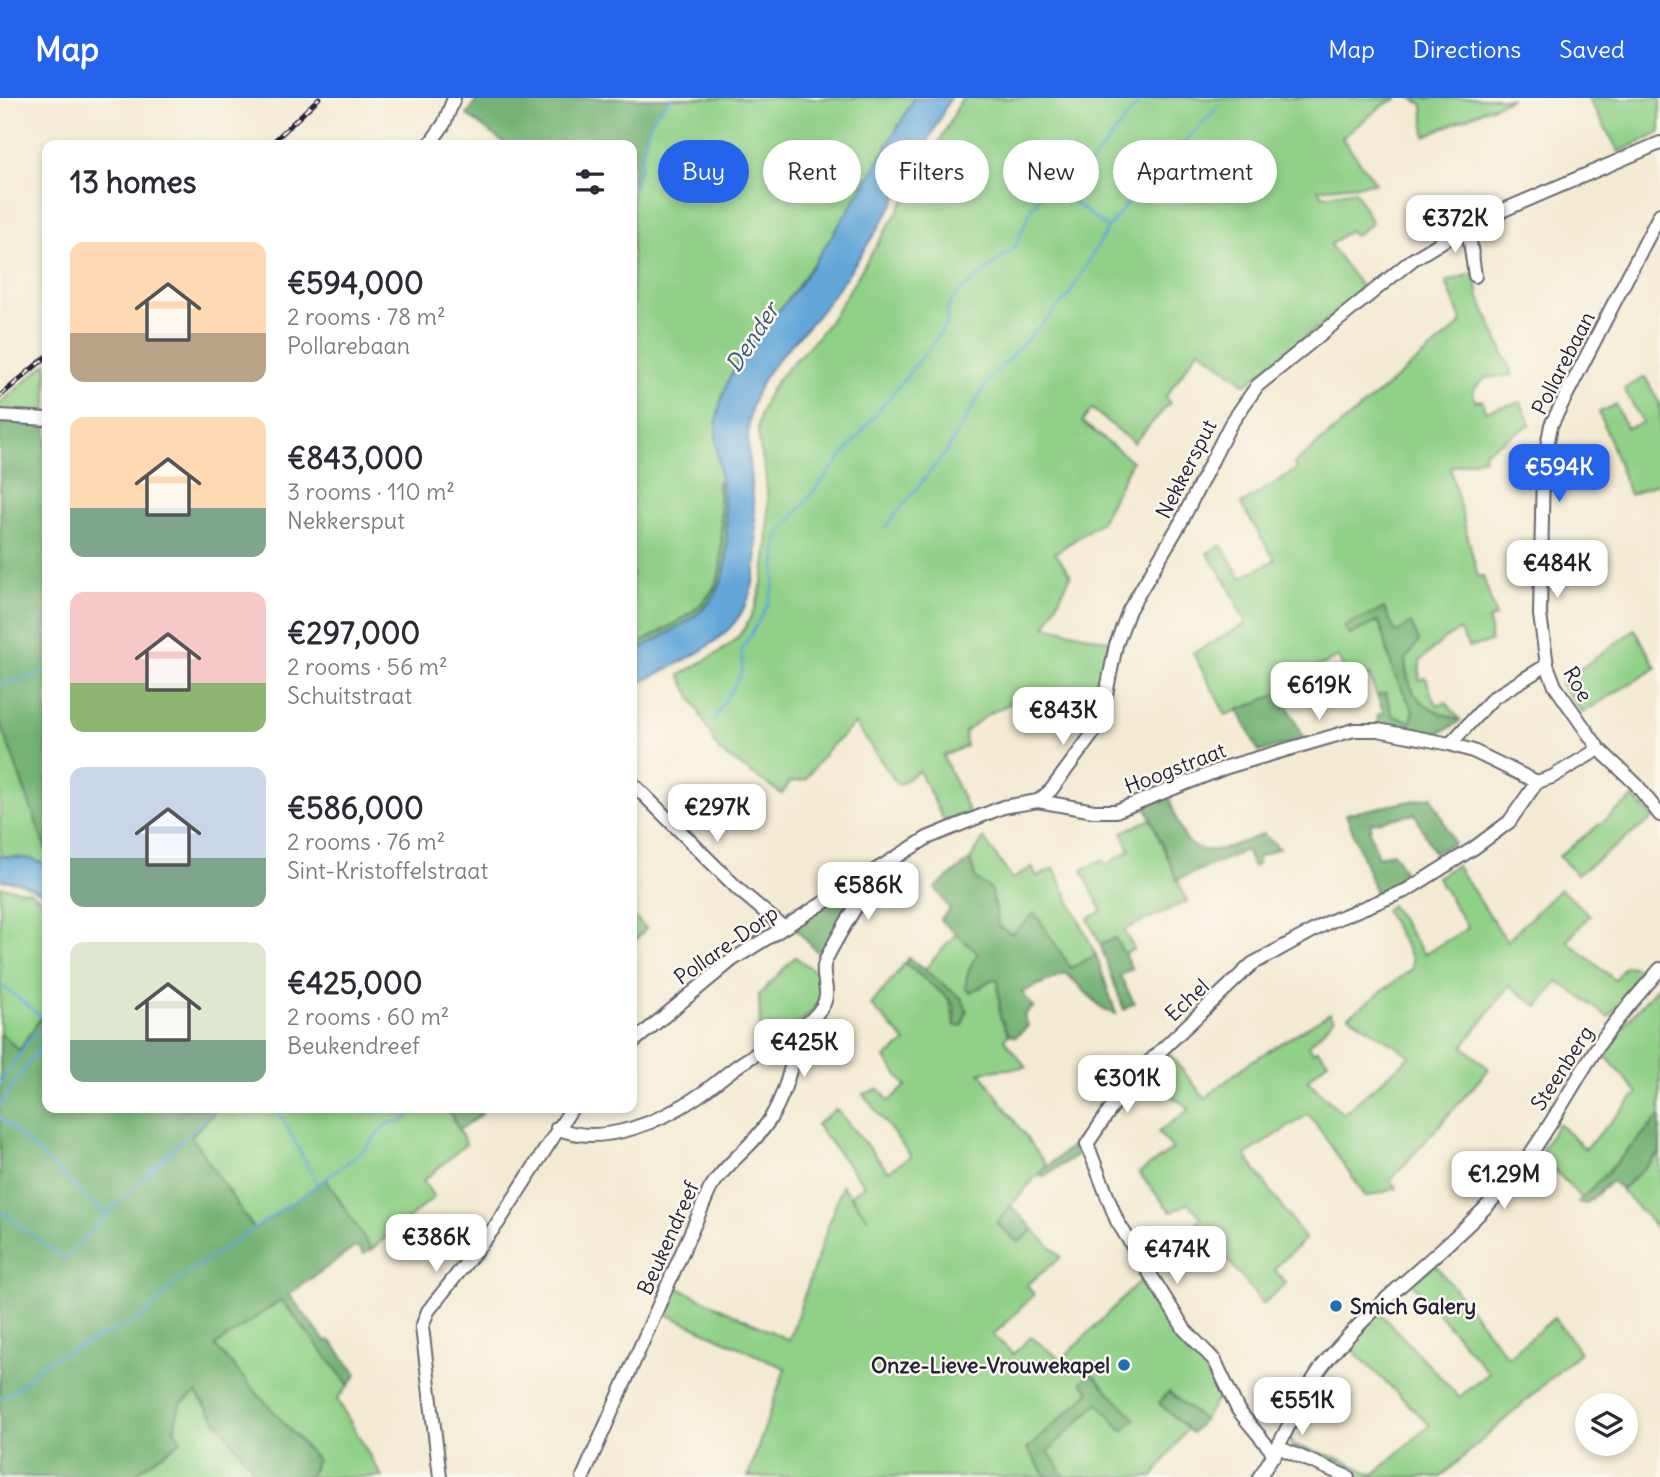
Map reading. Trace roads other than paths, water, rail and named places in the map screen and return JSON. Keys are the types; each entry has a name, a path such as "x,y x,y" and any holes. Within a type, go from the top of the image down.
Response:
{"street":[{"path":"433,140 444,124 454,98"},
{"name":"Nekkersput","path":"1038,801 1051,790 1094,732 1104,704 1116,645 1129,610 1181,522 1230,425 1257,386 1412,261 1464,228 1660,143"},
{"name":"Pollarebaan","path":"1547,665 1541,637 1541,563 1544,468 1551,425 1660,214"},
{"path":"1464,228 1471,241 1475,276"},
{"path":"0,416 42,419"},
{"name":"Roe","path":"1450,744 1493,698 1547,665 1555,687 1599,749 1636,783 1660,815"},
{"name":"Hoogstraat","path":"1038,801 1094,811 1116,811 1227,767 1354,730 1378,730 1450,744 1474,751 1537,782"},
{"path":"1537,782 1552,777 1599,749"},
{"name":"Echel","path":"1278,1452 1238,1410 1215,1361 1185,1330 1117,1221 1087,1144 1131,1079 1252,964 1329,922 1407,890 1474,848 1509,822 1537,782"},
{"path":"637,788 738,890 783,927"},
{"name":"Pollare-Dorp","path":"637,1039 709,976 927,838 1003,807 1038,801"},
{"path":"557,1128 574,1134 599,1135 663,1116 702,1094 737,1065 802,1027 822,1007 826,993 824,965 880,867"},
{"name":"Steenberg","path":"1259,1477 1278,1452 1300,1398 1328,1359 1382,1303 1468,1227 1518,1171 1608,1031 1660,969"},
{"name":"Beukendreef","path":"583,1477 710,1189 723,1167 751,1144 771,1118 802,1027"},
{"path":"440,1477 422,1327 428,1311 498,1223 568,1113"},
{"path":"1278,1452 1348,1477"}],"water":[{"path":"914,98 950,98 928,140 890,140"},
{"path":"875,167 875,203 893,203 842,283 770,370 756,394 750,417 748,443 757,553 754,579 746,604 726,632 712,644 637,684 637,650 691,619 708,604 719,587 725,568 726,522 716,427 725,388 741,356 797,288 853,203 861,203 861,190"},
{"path":"0,856 31,859 42,863 42,893 18,882 0,880"}],"waterway":[{"path":"637,180 647,131 652,120 672,98"},
{"path":"713,721 742,672 742,649 768,605 774,585 777,539 782,531 934,342 947,323 947,309 955,296 1015,247 1032,208 1048,184 1065,196 1142,98"},
{"path":"1108,228 1133,196 1220,105"},
{"path":"885,528 948,449 989,379 1068,297 1108,228 1074,203"},
{"path":"0,685 42,673"},
{"path":"0,984 42,1017"},
{"path":"0,1084 30,1038 42,1029"},
{"path":"0,1105 42,1044"},
{"path":"0,1117 106,1215 210,1113"},
{"path":"280,1113 318,1185"},
{"path":"0,1399 19,1387 43,1363 143,1317 182,1277 318,1185 364,1150 387,1124 404,1121 411,1113"},
{"path":"0,1210 65,1260 106,1215"}],"railway":[{"path":"275,140 319,98"},
{"path":"0,396 42,360"}],"place":[{"name":"Smich Galery","path":"1336,1306"},
{"name":"Onze-Lieve-Vrouwekapel","path":"1124,1365"}],"water label":[{"name":"Dender","path":"752,337"}]}
